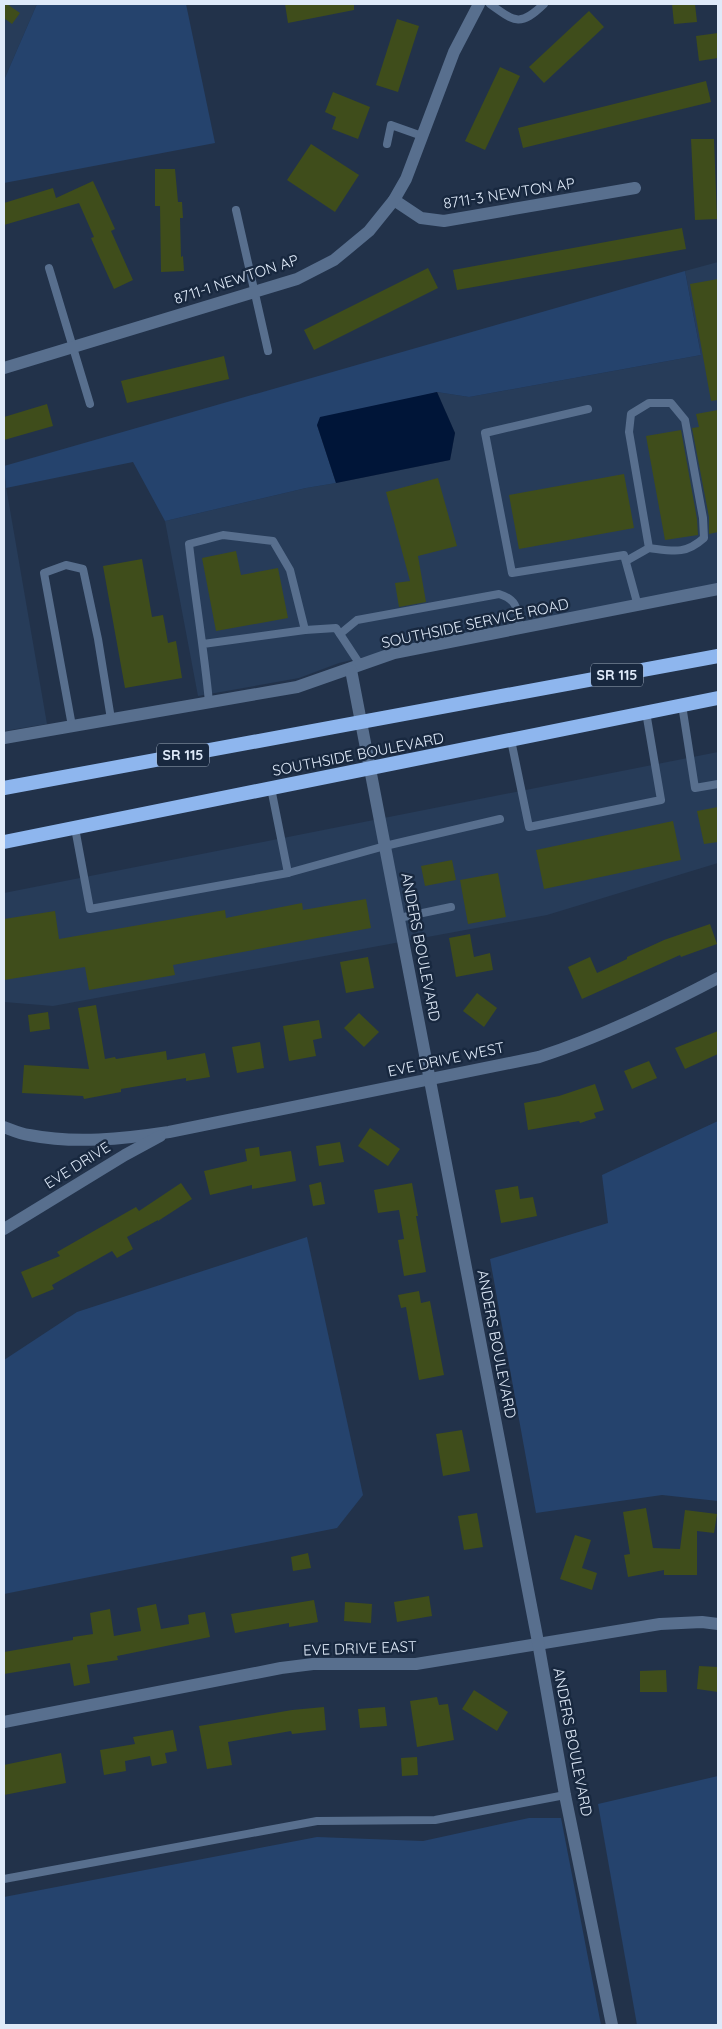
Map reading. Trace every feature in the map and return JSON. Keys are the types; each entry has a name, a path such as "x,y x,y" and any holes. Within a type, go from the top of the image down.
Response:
{"highway":[{"name":"SOUTHSIDE BOULEVARD","path":"4,788 718,656"},
{"name":"SOUTHSIDE BOULEVARD","path":"4,842 718,698"}],"street":[{"name":"8711-1 NEWTON AP","path":"4,368 255,293 297,279 334,260 368,231 394,200 406,179 454,52 479,4"},
{"name":"8711-3 NEWTON AP","path":"394,200 420,218 444,221 635,188"},
{"name":"SOUTHSIDE SERVICE ROAD","path":"4,738 297,687 356,668 394,653 718,589"},
{"name":"ANDERS BOULEVARD","path":"356,668 362,722 370,768 566,1795 612,2025"},
{"name":"EVE DRIVE WEST","path":"169,1132 539,1057 564,1049 718,978"},
{"path":"4,1127 28,1135 70,1140 123,1139 169,1132"},
{"name":"EVE DRIVE","path":"4,1229 125,1155 169,1132"},
{"name":"EVE DRIVE EAST","path":"4,1722 281,1668 313,1664 416,1664 538,1642 660,1624 702,1622 718,1624"}],"lane":[{"path":"490,4 510,19 522,19 531,16 544,4"},
{"path":"386,144 391,125 422,136"},
{"path":"236,210 268,351"},
{"path":"49,268 90,404"},
{"path":"626,561 649,548 677,552 695,546 704,538 703,518 685,420 671,403 649,403 631,414 629,432 649,548"},
{"path":"588,409 485,433 512,573 624,555 638,606"},
{"path":"209,702 203,644 197,615 188,544 223,535 273,541 290,570 305,630"},
{"path":"72,726 44,573 66,565 83,569 96,630 111,720"},
{"path":"340,634 357,620 500,594 509,597 514,602 520,629"},
{"path":"203,644 305,630 336,628 356,668"},
{"path":"682,705 695,788 718,784"},
{"path":"511,740 529,827 661,800 646,712"},
{"path":"271,788 288,873"},
{"path":"75,828 90,909 288,873 385,846 500,818"},
{"path":"399,918 451,907"},
{"path":"4,1878 318,1821 435,1820 566,1795"}],"shaded area":[{"path":"4,4 37,4 4,80"},
{"path":"37,4 186,4 215,143 4,183 4,80"},
{"path":"718,262 718,587 508,624 339,663 299,678 198,696 165,521 306,488 450,460 455,433 437,392 469,397 701,355 685,271"},
{"path":"685,271 701,355 469,397 437,392 317,425 336,483 306,488 165,521 133,462 6,488 4,466"},
{"path":"437,392 455,433 450,460 336,483 317,425 320,417"},
{"path":"4,475 47,724 4,731"},
{"path":"718,752 718,863 547,915 53,1006 4,1002 4,893"},
{"path":"718,1121 718,1501 662,1495 536,1513 490,1259 608,1223 602,1175"},
{"path":"307,1237 363,1495 337,1528 4,1594 4,1360 77,1312"},
{"path":"718,1776 718,2025 637,2025 598,1804"},
{"path":"529,1818 561,1818 601,2025 4,2025 4,1897 317,1837 423,1841"}],"building":[{"path":"4,4 20,13 12,24 4,18"},
{"path":"285,4 354,4 354,10 288,23"},
{"path":"672,4 695,4 697,22 674,24"},
{"path":"589,11 604,27 544,83 529,67"},
{"path":"397,19 419,26 398,92 376,85"},
{"path":"718,33 718,58 699,61 696,36"},
{"path":"500,67 520,76 485,150 465,141"},
{"path":"706,81 711,102 523,148 518,128"},
{"path":"333,92 370,107 358,139 332,129 336,117 325,112"},
{"path":"691,139 714,139 717,219 695,220"},
{"path":"311,144 359,175 335,212 287,180"},
{"path":"155,169 175,169 178,202 182,202 183,218 180,218 181,257 183,256 184,271 161,272 160,206 155,206"},
{"path":"93,181 115,229 111,231 133,280 114,289 91,238 94,237 79,203 4,225 4,203 53,188 56,198"},
{"path":"682,228 686,249 457,290 453,270"},
{"path":"428,268 438,288 314,350 304,330"},
{"path":"718,279 718,400 711,401 690,284"},
{"path":"224,356 229,379 127,403 121,381"},
{"path":"47,404 53,426 4,440 4,417"},
{"path":"718,410 718,532 709,534 709,517 692,428 699,427 696,414"},
{"path":"681,430 697,519 698,535 665,540 646,436"},
{"path":"624,474 634,528 519,549 509,495"},
{"path":"438,478 457,546 418,556 426,602 399,607 395,583 410,581 386,492"},
{"path":"236,551 241,575 278,568 288,618 216,631 202,558"},
{"path":"142,559 152,617 163,615 168,643 176,641 182,678 125,688 103,566"},
{"path":"718,807 718,842 704,844 697,811"},
{"path":"673,821 681,860 544,889 536,850"},
{"path":"452,860 456,880 425,886 421,866"},
{"path":"498,873 506,917 468,924 460,880"},
{"path":"366,899 371,928 173,965 175,975 89,990 85,967 4,980 4,919 55,911 59,939 225,910 226,918 302,903 303,910"},
{"path":"710,924 717,944 681,957 680,955 582,999 568,967 590,957 597,973 664,940"},
{"path":"470,934 474,957 490,953 493,970 456,977 449,938"},
{"path":"368,957 374,988 346,993 340,962"},
{"path":"477,993 497,1008 484,1027 463,1011"},
{"path":"96,1005 105,1059 166,1051 167,1060 205,1053 210,1077 186,1081 186,1078 121,1089 121,1092 84,1099 83,1096 22,1093 24,1065 89,1069 78,1008"},
{"path":"48,1012 50,1029 30,1032 28,1015"},
{"path":"359,1013 379,1032 364,1047 344,1028"},
{"path":"319,1020 322,1038 313,1040 316,1056 289,1061 283,1026"},
{"path":"718,1031 718,1054 685,1069 675,1048"},
{"path":"260,1042 264,1068 237,1073 232,1047"},
{"path":"649,1061 657,1078 632,1089 624,1071"},
{"path":"595,1084 604,1110 594,1113 596,1118 580,1123 579,1121 528,1130 524,1103 559,1096"},
{"path":"370,1128 400,1149 388,1166 358,1146"},
{"path":"340,1142 344,1162 319,1166 316,1146"},
{"path":"259,1147 260,1156 291,1151 296,1181 252,1189 252,1185 210,1195 204,1171 247,1161 245,1149"},
{"path":"321,1182 325,1204 313,1206 309,1185"},
{"path":"181,1183 192,1199 158,1221 127,1237 133,1249 117,1258 112,1251 52,1285 54,1289 32,1298 21,1272 60,1256 57,1252 136,1207 139,1211"},
{"path":"412,1183 426,1272 404,1276 398,1240 404,1239 399,1210 378,1213 374,1190"},
{"path":"518,1186 520,1199 533,1197 537,1216 501,1223 495,1190"},
{"path":"419,1291 421,1303 430,1301 444,1375 419,1380 406,1307 401,1308 398,1295"},
{"path":"462,1430 470,1471 443,1476 436,1434"},
{"path":"646,1508 653,1548 680,1549 685,1510 717,1514 714,1533 697,1531 697,1575 664,1575 664,1570 628,1577 624,1555 630,1554 623,1512"},
{"path":"477,1513 483,1547 464,1550 458,1516"},
{"path":"575,1535 591,1540 582,1568 597,1573 592,1590 560,1579"},
{"path":"308,1553 311,1568 293,1571 291,1557"},
{"path":"429,1596 432,1616 397,1622 394,1602"},
{"path":"314,1600 318,1622 289,1627 289,1623 235,1633 231,1614"},
{"path":"345,1602 372,1604 371,1623 344,1621"},
{"path":"156,1604 161,1629 189,1624 188,1615 205,1612 210,1637 117,1656 118,1660 87,1665 90,1683 74,1686 70,1663 4,1674 4,1652 73,1640 73,1637 93,1634 90,1613 110,1609 114,1636 141,1631 137,1608"},
{"path":"699,1666 718,1667 718,1692 697,1689"},
{"path":"666,1670 667,1692 640,1692 640,1671"},
{"path":"474,1690 508,1712 497,1731 462,1709"},
{"path":"437,1697 439,1705 448,1704 454,1740 417,1747 410,1701"},
{"path":"324,1707 326,1730 292,1734 291,1731 228,1742 232,1765 207,1769 199,1726 292,1710"},
{"path":"385,1707 387,1726 360,1728 358,1709"},
{"path":"173,1730 177,1751 165,1753 167,1763 152,1766 150,1756 125,1761 126,1771 104,1775 100,1750 135,1744 133,1737"},
{"path":"61,1753 66,1783 4,1795 4,1765"},
{"path":"417,1757 418,1775 402,1776 401,1758"}]}
